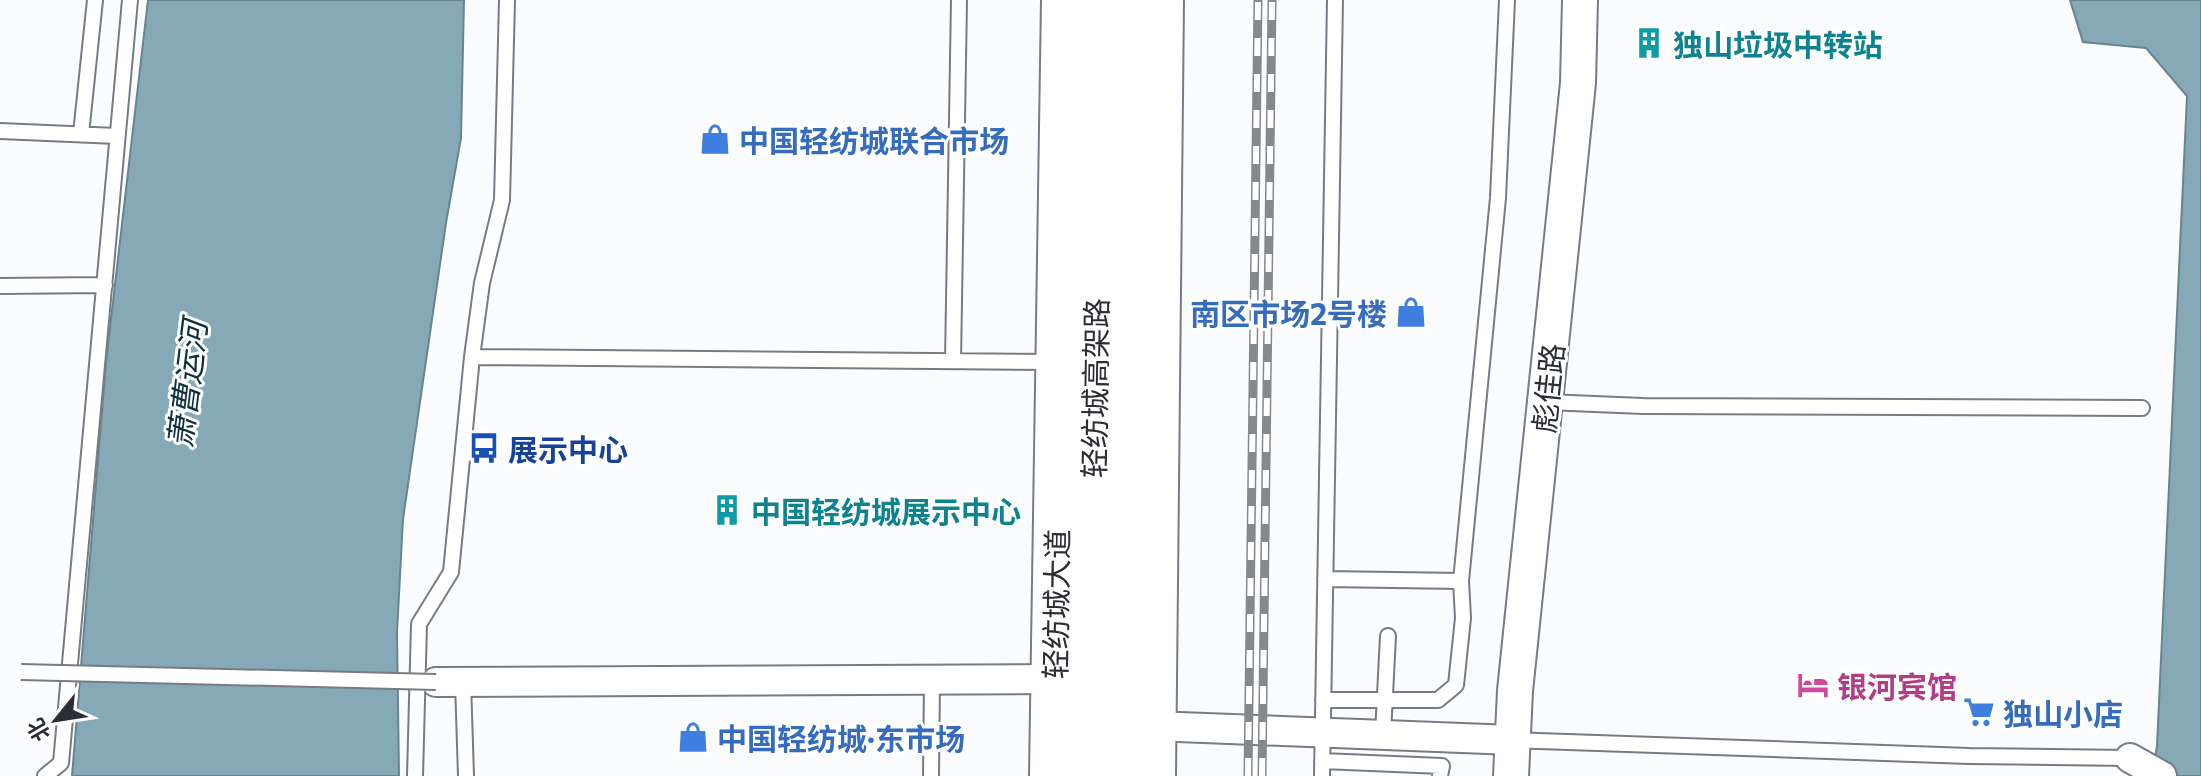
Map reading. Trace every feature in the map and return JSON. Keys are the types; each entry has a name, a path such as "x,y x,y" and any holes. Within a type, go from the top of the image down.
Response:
{"main road":[{"name":"轻纺城大道","path":"1052,776 1064,0"},
{"name":"轻纺城高架路","path":"1087,776 1100,0"},
{"name":"轻纺城高架路","path":"1129,776 1139,0"},
{"path":"1153,776 1161,0"}],"street":[{"name":"彪佳路","path":"1511,776 1515,691 1578,83 1580,0"},
{"path":"450,682 1053,679"},
{"path":"1153,726 1513,740"},
{"path":"2130,758 2162,776"}],"lane":[{"path":"81,134 95,0"},
{"path":"45,776 61,763 130,0"},
{"path":"415,776 419,624 451,572 482,283 502,200 507,0"},
{"path":"953,361 959,0"},
{"path":"1335,0 1322,769 1442,766 1440,776"},
{"path":"1323,700 1438,700 1456,685 1463,618 1461,581 1498,198 1507,0"},
{"path":"0,131 117,136"},
{"path":"0,286 105,285"},
{"path":"472,357 1058,362"},
{"path":"1545,402 1643,406 2142,408"},
{"path":"1325,579 1461,581"},
{"path":"1383,734 1388,636"},
{"path":"21,672 450,682 466,776"},
{"path":"931,776 932,679"},
{"path":"1513,740 1969,756 2130,758"}],"water":[{"name":"萧曹运河","path":"148,0 464,0 461,138 403,519 397,632 399,776 72,776 106,362"},
{"path":"2070,0 2201,0 2201,776 2152,776 2157,746 2187,96 2146,48 2083,42"}],"railway":[{"path":"1248,776 1258,0"},
{"path":"1262,776 1272,0"}],"place":[{"name":"独山垃圾中转站","path":"1649,43"},
{"name":"中国轻纺城联合市场","path":"715,139"},
{"name":"南区市场2号楼","path":"1411,312"},
{"name":"展示中心","path":"484,448"},
{"name":"中国轻纺城展示中心","path":"727,510"},
{"name":"银河宾馆","path":"1813,685"},
{"name":"独山小店","path":"1979,712"},
{"name":"中国轻纺城·东市场","path":"693,737"}]}
